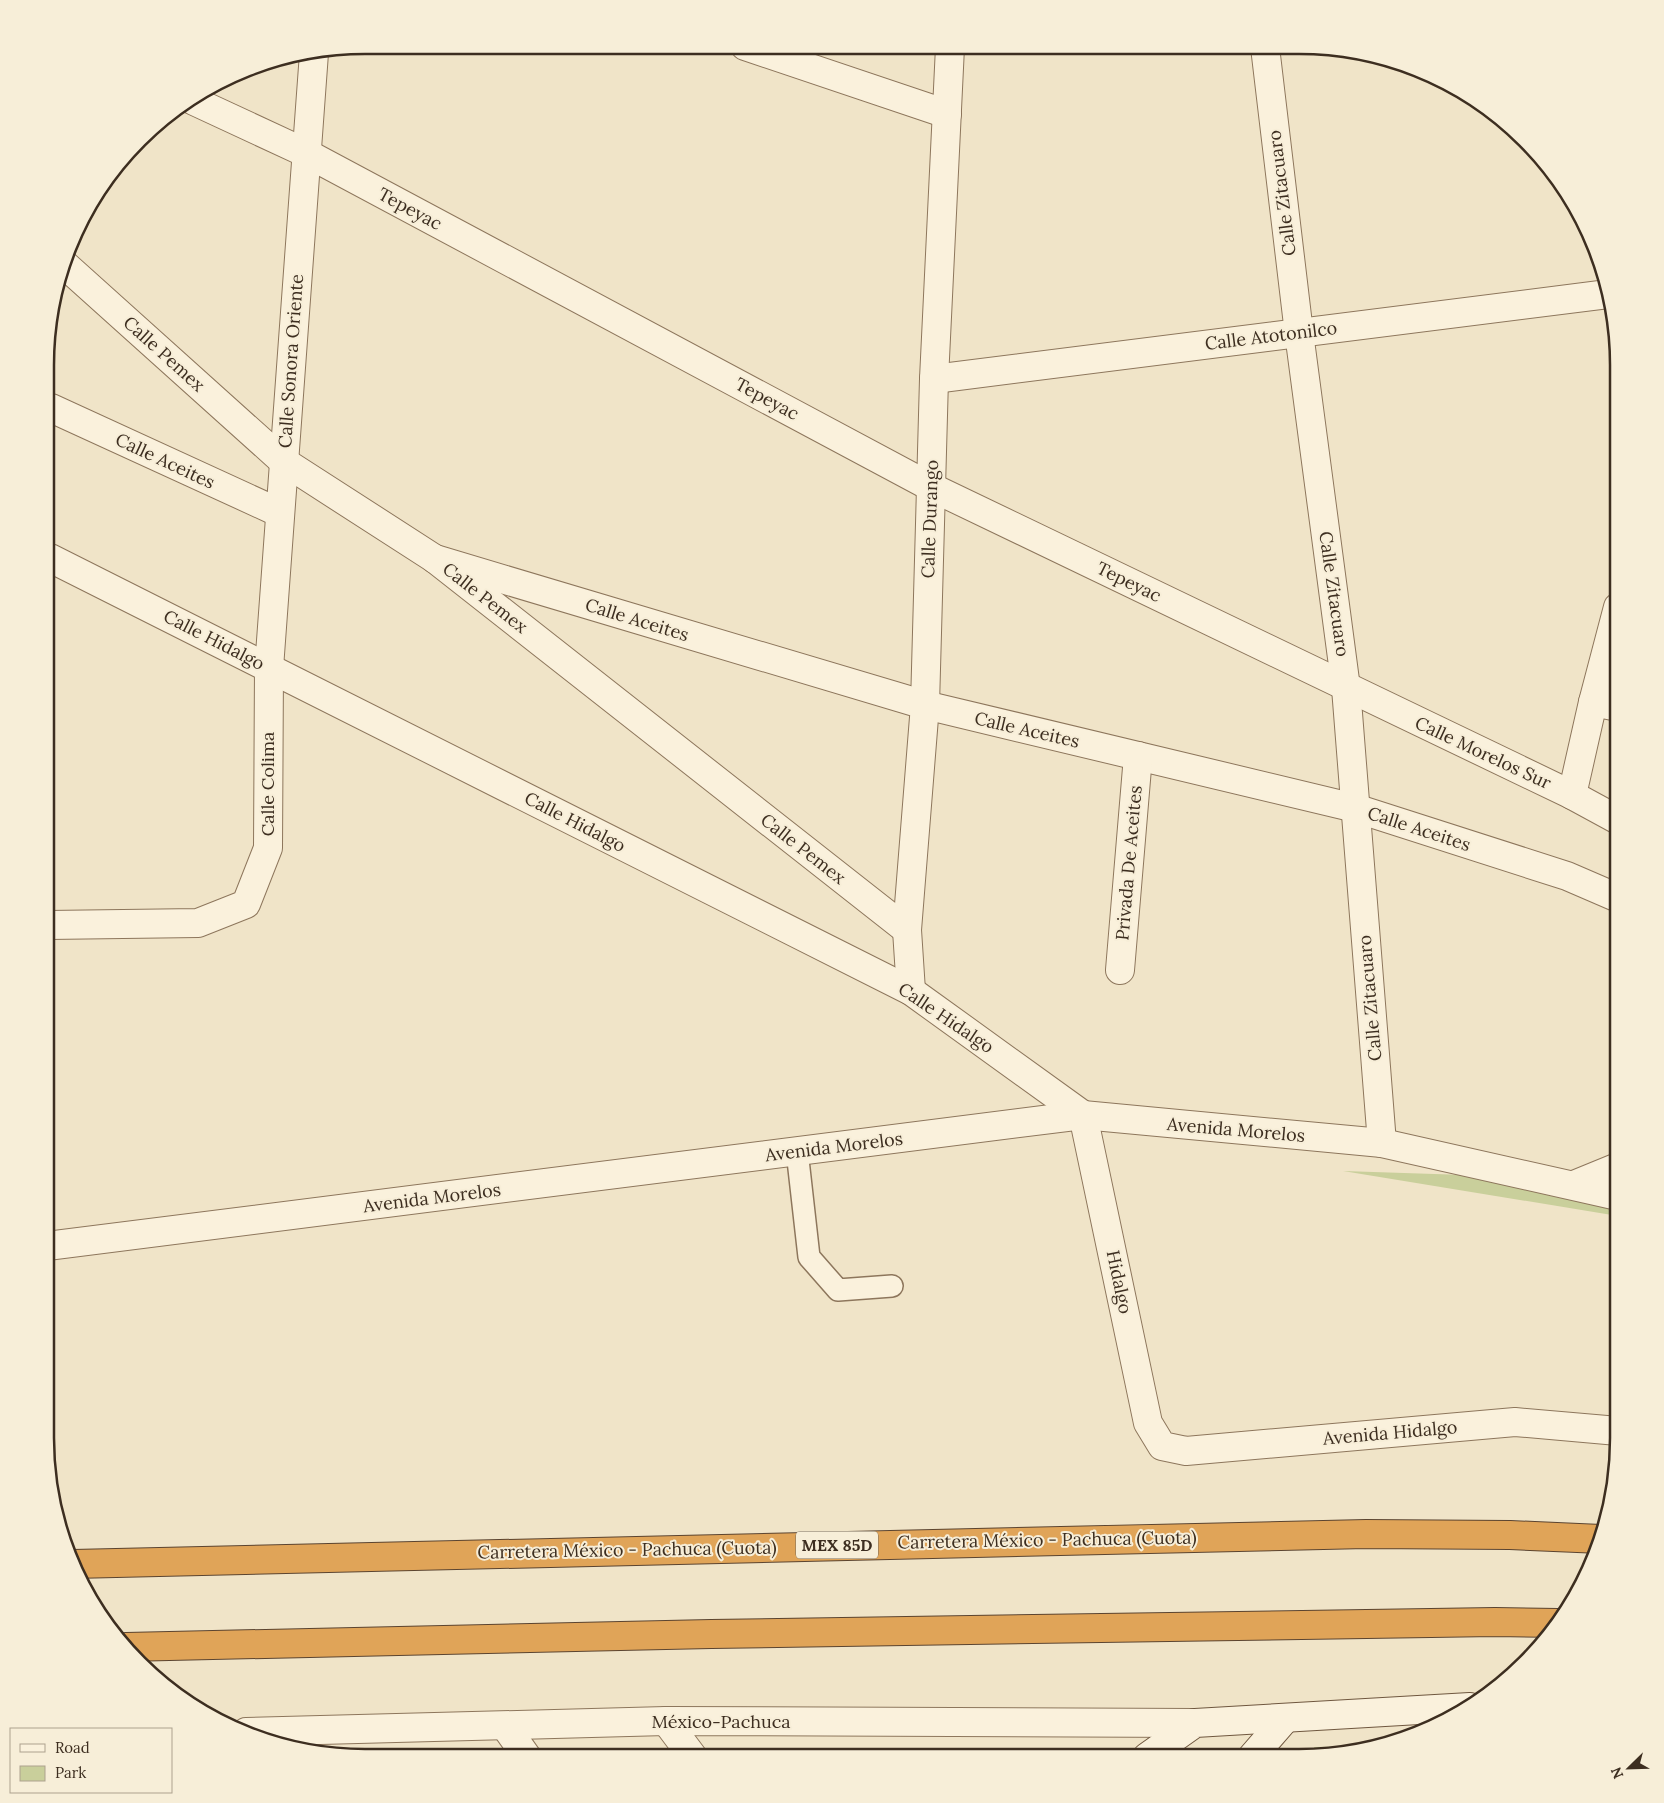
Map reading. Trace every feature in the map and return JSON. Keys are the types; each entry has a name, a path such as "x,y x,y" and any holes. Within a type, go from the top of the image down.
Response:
{"highway":[{"name":"Carretera México - Pachuca (Cuota)","path":"80,1564 1366,1534 1510,1535 1594,1539"},
{"path":"135,1647 740,1634 1485,1622 1549,1623"}],"street":[{"path":"769,54 947,114"},
{"name":"Calle Durango","path":"911,991 907,930 925,705 934,379 950,54"},
{"name":"Calle Zitacuaro","path":"1266,54 1299,333 1346,688 1382,1143"},
{"name":"Calle Sonora Oriente","path":"269,668 314,58"},
{"name":"Tepeyac","path":"196,103 306,153 931,486 1346,688"},
{"name":"Calle Pemex","path":"69,269 283,461 435,559 907,930"},
{"name":"Calle Atotonilco","path":"934,379 1602,295"},
{"name":"Calle Aceites","path":"54,409 280,513"},
{"name":"Calle Aceites","path":"435,559 925,705 1355,808 1567,876 1610,895"},
{"name":"Calle Hidalgo","path":"54,560 911,991 1084,1115"},
{"name":"Calle Colima","path":"54,925 198,923 246,904 268,848 269,668"},
{"path":"1572,795 1606,704 1610,672"},
{"name":"Calle Morelos Sur","path":"1346,688 1572,795 1610,816"},
{"name":"Privada De Aceites","path":"1120,970 1138,756"},
{"name":"Avenida Morelos","path":"54,1245 1084,1115 1382,1143 1610,1194"},
{"name":"Hidalgo","path":"1084,1115 1148,1423 1162,1446"},
{"path":"1574,1185 1610,1170"},
{"name":"Avenida Hidalgo","path":"1162,1446 1186,1451 1515,1422 1610,1430"},
{"name":"México-Pachuca","path":"261,1732 666,1721 1195,1723 1455,1708"},
{"path":"1261,1749 1285,1719"},
{"path":"666,1721 687,1749"},
{"path":"1158,1749 1195,1723"},
{"path":"505,1726 521,1749"}],"lane":[{"path":"797,1151 809,1257 838,1290 892,1286"}],"green space":[{"path":"1343,1171 1610,1180 1610,1215"},
{"path":"1314,1747 1342,1747 1319,1749 1314,1749"}]}
